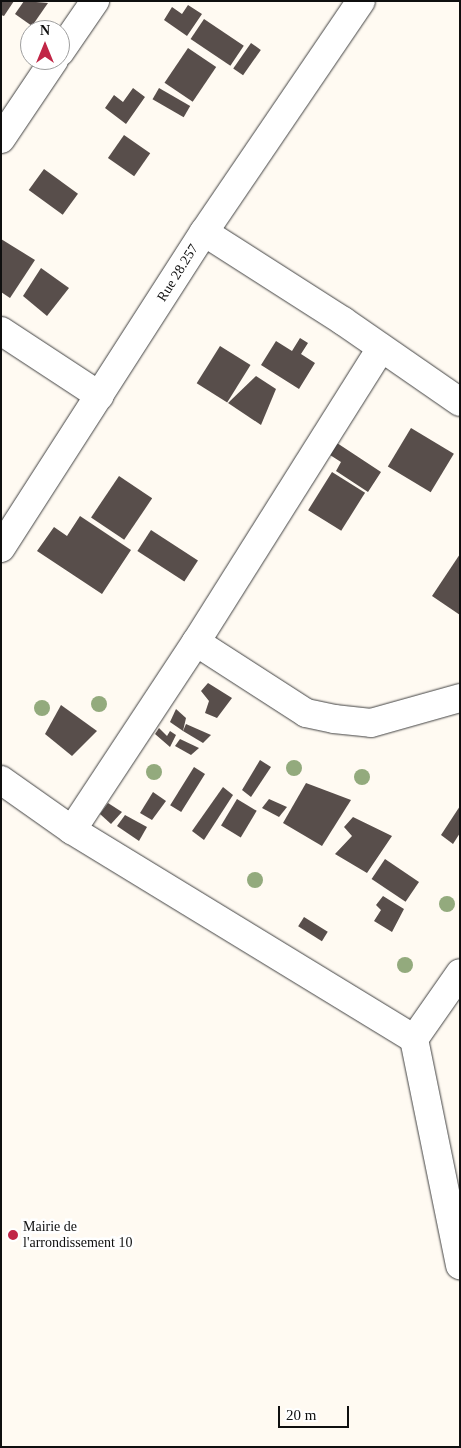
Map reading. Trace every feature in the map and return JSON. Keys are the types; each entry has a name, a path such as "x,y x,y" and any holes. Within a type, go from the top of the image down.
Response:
{"street":[{"path":"70,37 95,1"},
{"name":"Rue 28.257","path":"1,548 204,232 361,1"},
{"path":"1,139 10,106 44,70"},
{"path":"204,232 460,402"},
{"path":"1,331 100,396"},
{"path":"72,830 196,642 381,348"},
{"path":"196,642 306,712 334,719 370,724 460,698"},
{"path":"1,780 72,830 414,1039"},
{"path":"460,973 414,1039 460,1265"}],"building":[{"path":"1,1 14,1 4,16 1,15"},
{"path":"24,1 48,3 36,20 24,20 15,14"},
{"path":"188,5 202,14 187,36 164,20 172,7 182,14"},
{"path":"204,19 244,46 230,66 191,39"},
{"path":"251,43 261,50 243,75 233,68"},
{"path":"188,48 216,67 193,102 165,83"},
{"path":"133,88 145,97 126,124 105,108 114,95 123,102"},
{"path":"159,88 190,106 184,117 152,99"},
{"path":"124,135 150,153 134,176 108,158"},
{"path":"44,169 78,194 63,215 29,190"},
{"path":"1,239 35,260 10,298 1,292"},
{"path":"41,268 69,288 47,316 23,296"},
{"path":"300,338 308,343 301,354 315,363 299,389 261,365 276,341 292,351"},
{"path":"220,346 251,365 227,402 197,383"},
{"path":"256,376 276,389 261,425 228,403"},
{"path":"411,428 454,454 431,492 388,467"},
{"path":"337,443 381,472 368,492 336,471 341,462 330,455"},
{"path":"332,472 365,493 341,531 308,510"},
{"path":"119,476 152,498 124,540 91,517"},
{"path":"80,516 131,550 102,594 37,551 54,527 67,536"},
{"path":"151,530 198,560 184,581 137,551"},
{"path":"460,554 460,615 432,596"},
{"path":"208,683 232,698 217,718 205,713 209,701 201,691"},
{"path":"61,705 97,731 72,756 45,734"},
{"path":"176,709 186,718 183,731 170,722"},
{"path":"186,724 211,735 203,743 183,731"},
{"path":"159,728 167,736 170,731 176,735 170,747 155,734"},
{"path":"180,739 199,748 191,755 175,746"},
{"path":"260,760 271,767 251,797 242,790"},
{"path":"194,767 205,774 181,812 170,805"},
{"path":"306,783 351,800 322,846 283,823"},
{"path":"223,787 233,795 204,840 192,831"},
{"path":"153,792 166,801 152,820 140,813"},
{"path":"237,799 257,811 241,837 221,826"},
{"path":"269,799 287,807 279,817 262,808"},
{"path":"108,803 122,812 111,824 100,814"},
{"path":"460,806 460,833 453,844 441,835"},
{"path":"125,815 147,827 139,841 117,826"},
{"path":"353,817 392,836 367,873 335,854 352,836 344,827"},
{"path":"385,859 419,882 406,902 372,879"},
{"path":"383,896 404,909 392,932 374,921 381,910 376,905"},
{"path":"304,917 328,932 322,941 298,926"}],"place":[{"name":"Mairie de l'arrondissement 10","path":"13,1235"}]}
